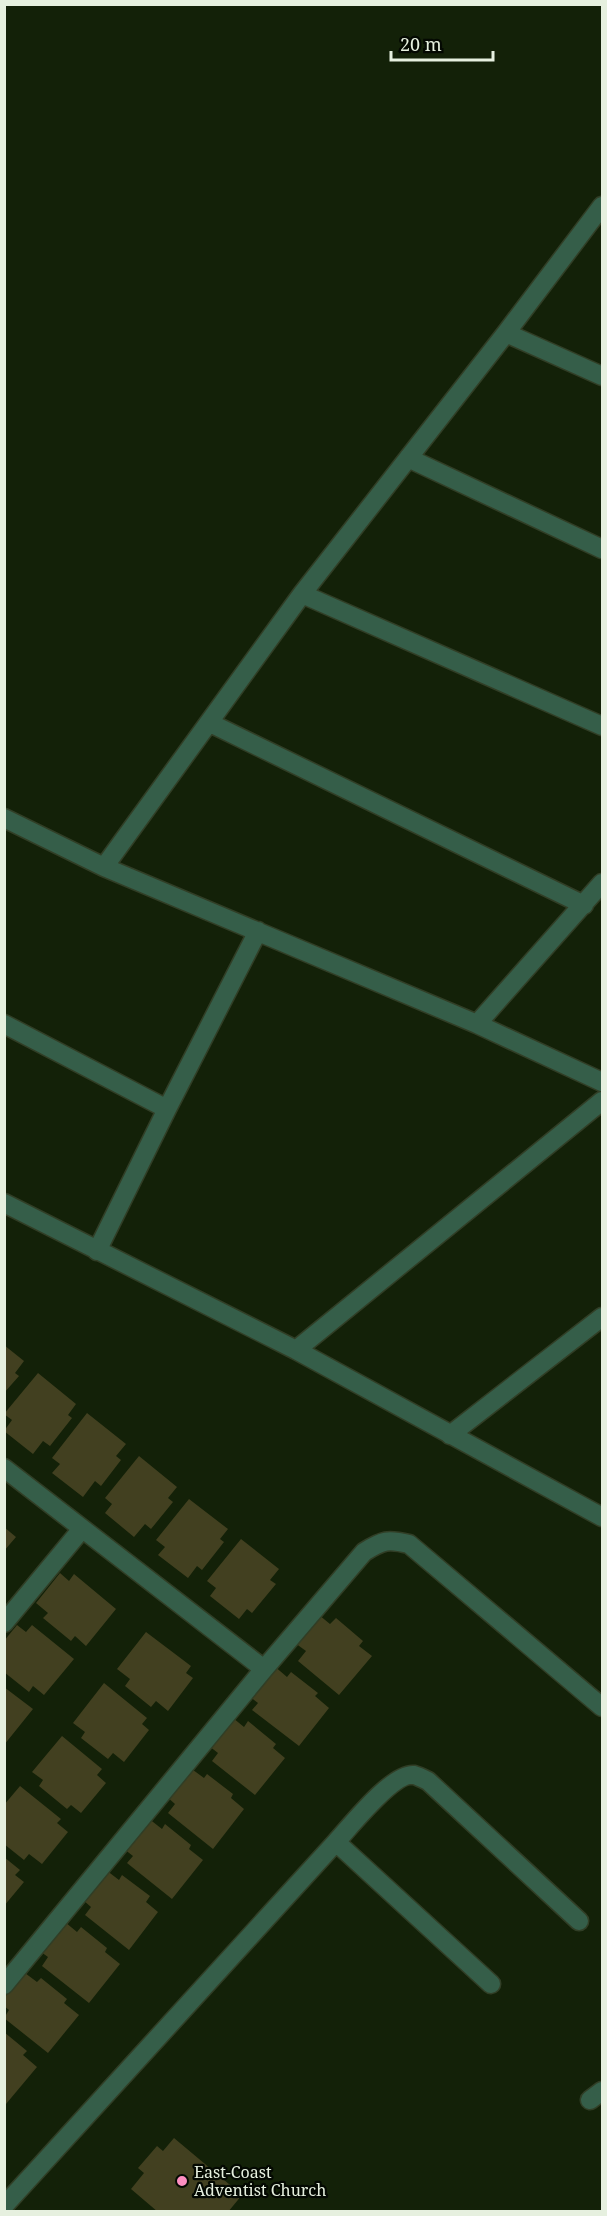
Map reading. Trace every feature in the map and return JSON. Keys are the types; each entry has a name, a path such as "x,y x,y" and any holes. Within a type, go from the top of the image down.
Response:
{"street":[{"path":"104,867 302,594 603,206"},
{"path":"506,333 603,376"},
{"path":"408,458 603,549"},
{"path":"302,594 603,726"},
{"path":"210,723 584,904"},
{"path":"4,818 104,867 477,1024 603,1082"},
{"path":"477,1024 603,883"},
{"path":"97,1251 166,1109 258,932"},
{"path":"4,1024 166,1109"},
{"path":"296,1350 603,1101"},
{"path":"4,1203 296,1350 603,1517"},
{"path":"450,1435 603,1317"},
{"path":"4,1468 81,1530 264,1669"},
{"path":"4,1623 81,1530"},
{"path":"4,1985 264,1669 364,1552 380,1542 391,1539 409,1544 603,1707"},
{"path":"4,2206 336,1842 389,1786 403,1777 414,1775 428,1781 579,1921"},
{"path":"336,1842 491,1984"}],"building":[{"path":"4,1345 24,1361 15,1373 19,1376 4,1393"},
{"path":"38,1373 76,1404 68,1415 72,1418 50,1446 43,1441 33,1454 4,1431 12,1420 4,1414"},
{"path":"87,1413 126,1444 116,1456 121,1460 101,1486 95,1481 83,1497 52,1473 60,1464 52,1458"},
{"path":"139,1456 177,1487 168,1498 173,1502 151,1529 145,1524 134,1537 105,1513 112,1504 105,1498"},
{"path":"189,1499 228,1529 220,1539 224,1542 202,1570 197,1566 188,1578 158,1555 165,1547 156,1540"},
{"path":"4,1527 16,1537 4,1551"},
{"path":"241,1539 279,1569 270,1580 276,1584 252,1613 247,1609 239,1619 210,1596 216,1588 207,1581"},
{"path":"60,1573 69,1581 74,1574 116,1609 86,1646 75,1636 71,1641 43,1618 48,1613 36,1603"},
{"path":"319,1615 330,1624 336,1618 363,1641 359,1646 372,1656 339,1695 298,1661 306,1651 295,1643"},
{"path":"17,1625 26,1632 32,1625 74,1659 44,1695 33,1686 29,1692 4,1672 6,1664 4,1663 4,1641"},
{"path":"146,1632 191,1666 186,1673 193,1678 168,1711 156,1701 151,1707 125,1686 130,1679 117,1669"},
{"path":"273,1665 287,1677 291,1672 318,1693 315,1696 329,1708 299,1746 252,1710 258,1703 249,1696"},
{"path":"104,1683 147,1718 142,1724 149,1730 124,1762 113,1753 108,1759 81,1738 85,1732 73,1723"},
{"path":"4,1687 33,1709 4,1745"},
{"path":"233,1718 244,1727 248,1721 276,1744 273,1748 285,1758 255,1795 212,1761 218,1753 209,1746"},
{"path":"62,1736 102,1769 97,1775 106,1783 81,1813 71,1805 67,1809 39,1786 43,1780 32,1772"},
{"path":"189,1767 204,1778 207,1774 233,1794 231,1798 244,1809 213,1849 168,1813 175,1804 166,1796"},
{"path":"20,1786 61,1819 57,1823 68,1832 42,1864 29,1854 24,1860 4,1844 4,1805"},
{"path":"148,1818 162,1829 165,1824 191,1845 189,1849 203,1860 172,1899 127,1863 133,1856 124,1849"},
{"path":"4,1857 20,1870 15,1875 24,1882 4,1906"},
{"path":"106,1870 119,1880 122,1875 150,1896 146,1902 158,1912 129,1950 85,1915 91,1907 83,1900"},
{"path":"65,1922 77,1932 81,1927 107,1948 105,1952 120,1964 89,2003 42,1966 48,1957 41,1952"},
{"path":"25,1973 37,1982 41,1978 67,1999 64,2003 79,2015 48,2053 4,2018 9,2010 4,2006 4,1998"},
{"path":"4,2032 27,2051 23,2055 37,2067 6,2104 4,2102"},
{"name":"East-Coast Adventist Church","path":"174,2138 242,2195 228,2212 158,2212 131,2189 144,2173 138,2168 157,2146 163,2151"}],"place":[{"name":"East-Coast Adventist Church","path":"182,2181"}]}
